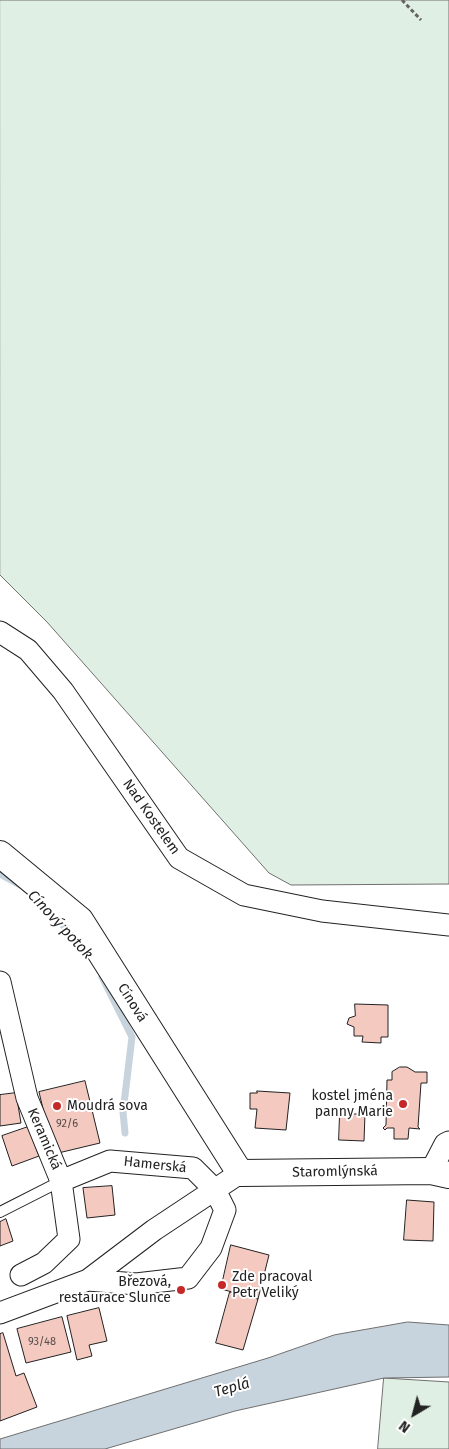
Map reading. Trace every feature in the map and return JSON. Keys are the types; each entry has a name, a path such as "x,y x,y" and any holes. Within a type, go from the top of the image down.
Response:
{"street":[{"name":"Nad Kostelem","path":"0,632 28,650 63,691 179,858 244,895 322,911 449,925"},
{"name":"Cínová","path":"0,854 80,920 240,1173"},
{"name":"Keramická","path":"0,982 27,1098 61,1181 69,1239 44,1263 21,1274"},
{"name":"Staromlýnská","path":"240,1173 440,1173 445,1144 449,1142"},
{"name":"Hamerská","path":"61,1181 110,1161 193,1168 215,1190 225,1210 211,1248 188,1278 136,1284 88,1280"},
{"name":"Hamerská","path":"0,1313 88,1280 154,1230 240,1173"}],"lane":[{"path":"0,1212 61,1181"}],"path":[{"path":"402,0 421,20"}],"green space":[{"path":"0,0 449,0 449,884 291,885 269,873 47,622 0,575"},
{"path":"384,1378 449,1382 449,1449 378,1449"}],"water":[{"name":"Teplá","path":"408,1322 449,1325 449,1377 384,1378 235,1411 105,1449 0,1449 0,1439 268,1358 334,1335"}],"building":[{"path":"355,1004 388,1005 388,1037 381,1037 381,1043 362,1042 363,1036 354,1036 354,1027 347,1024 349,1018 355,1016"},
{"name":"kostel jména panny Marie","path":"400,1067 407,1067 415,1072 427,1072 427,1083 421,1083 418,1127 420,1129 409,1128 408,1139 394,1139 394,1128 387,1128 385,1130 383,1128 386,1125 387,1080 392,1080 392,1072"},
{"path":"85,1081 100,1143 54,1154 39,1092"},
{"path":"257,1091 290,1093 286,1130 255,1128 257,1109 250,1109 250,1093 257,1093"},
{"path":"16,1093 21,1123 0,1126 0,1095"},
{"path":"340,1114 365,1114 364,1141 339,1140"},
{"path":"28,1127 39,1156 12,1166 2,1136"},
{"path":"112,1186 115,1215 87,1218 83,1188"},
{"path":"407,1200 434,1202 433,1241 404,1240"},
{"path":"6,1219 13,1241 0,1246 0,1222"},
{"path":"231,1245 269,1255 258,1299 221,1289"},
{"path":"230,1292 258,1299 243,1350 216,1343"},
{"path":"99,1308 107,1341 89,1345 92,1356 77,1360 67,1316"},
{"path":"62,1317 71,1352 26,1363 17,1329"},
{"path":"3,1333 16,1376 24,1373 37,1407 0,1421 0,1334"}],"waterway":[{"name":"Cínový potok","path":"0,874 20,885"},
{"name":"Cínový potok","path":"50,911 86,951"},
{"name":"Cínový potok","path":"102,977 132,1037 123,1112 125,1133"}],"place":[{"name":"kostel jména panny Marie","path":"403,1104"},
{"name":"Moudrá sova","path":"57,1106"},
{"name":"Zde pracoval Petr Veliký","path":"222,1285"},
{"name":"Březová, restaurace Slunce","path":"181,1290"}]}
